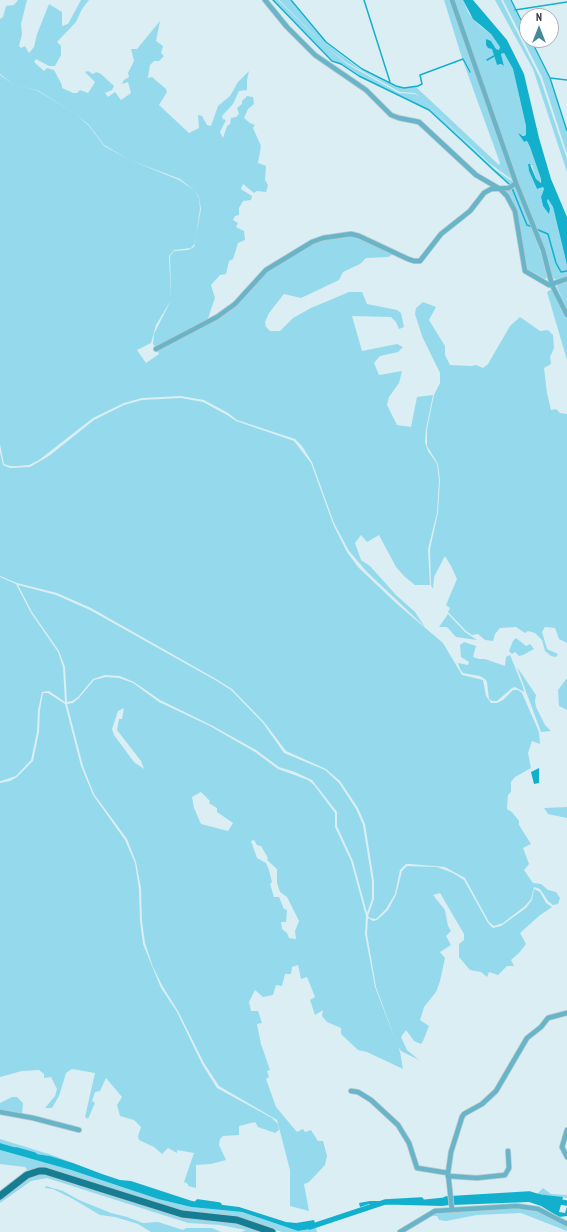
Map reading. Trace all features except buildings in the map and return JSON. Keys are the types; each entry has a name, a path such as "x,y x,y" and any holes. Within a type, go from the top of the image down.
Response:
{"main road":[{"path":"0,1196 27,1175 39,1171 45,1171 182,1214 237,1220 272,1232"}],"street":[{"path":"265,0 287,27 315,55 366,90 391,115 419,122 476,175 500,189 507,196 515,211 525,271 543,282 552,285 567,279"},
{"path":"452,0 516,183 543,250 552,285 567,315"},
{"path":"156,349 217,317 235,304 266,270 312,242 322,238 351,234 359,236 408,259 420,261 440,234 470,210 484,193 491,189 510,188 516,183"},
{"path":"452,1208 448,1175 454,1142 464,1114 482,1104 496,1091 527,1038 541,1027 548,1018 567,1013"},
{"path":"351,1091 358,1092 371,1100 398,1125 409,1143 417,1168 448,1175 477,1178 505,1175 509,1168 508,1150"},
{"path":"0,1112 33,1118 79,1130"},
{"path":"567,1130 562,1147 567,1157"},
{"path":"400,1232 430,1213 452,1208 531,1207 567,1224"}],"shaded area":[{"path":"18,0 27,0 21,24 22,34 19,46 21,48 25,46 29,53 34,47 37,34 49,4 62,12 62,26 68,24 81,0 89,0 82,9 76,22 57,42 61,46 61,55 55,66 49,66 36,59 34,62 44,71 47,68 54,70 62,85 62,88 73,93 77,93 80,90 88,93 95,82 85,72 88,71 93,74 96,72 101,74 114,86 112,90 105,93 108,97 115,92 121,100 131,93 128,82 122,84 124,80 129,77 128,73 134,61 131,49 137,49 160,21 156,41 163,46 161,53 164,56 159,61 154,61 150,65 147,78 152,77 166,89 167,92 159,105 189,133 199,128 198,115 202,116 207,125 211,126 218,106 230,96 238,82 249,71 247,90 239,91 233,104 222,116 223,119 226,120 220,132 223,138 227,126 230,124 231,118 236,117 239,114 237,108 242,104 242,101 247,96 253,97 254,104 248,109 244,118 255,125 253,128 261,146 258,163 266,166 265,180 268,185 266,192 257,191 254,193 243,184 241,189 252,196 251,200 243,201 239,208 239,215 235,216 233,220 238,223 236,227 244,231 245,240 238,243 233,259 229,261 226,274 220,275 211,285 215,298 207,321 156,348 153,344 154,334 171,300 170,256 174,251 188,250 194,247 201,209 199,197 194,190 180,179 130,160 104,145 89,125 76,114 37,90 14,85 0,74 0,19 3,17 6,6 14,5"},
{"path":"273,0 278,0 327,48 347,64 399,93 415,94 420,97 494,169 515,183 511,186 494,172 429,110 359,76 332,60"},
{"path":"279,0 290,0 326,43 361,70 396,87 416,87 499,165 500,163 463,61 469,72 471,72 462,58 444,0 450,0 514,181 489,163 415,93 400,92 347,63 327,48"},
{"path":"454,0 463,0 469,14 480,26 491,34 500,47 499,50 496,49 491,41 497,65 501,64 504,66 501,54 504,53 513,69 526,126 526,135 520,135 524,142 527,141 530,147 541,179 540,183 536,179 532,165 528,165 529,171 537,189 543,187 544,189 541,197 543,206 550,212 547,201 548,199 553,207 567,265 567,277 556,280 553,278"},
{"path":"463,0 473,0 507,40 524,74 539,138 551,179 567,217 567,265 553,207 548,199 547,201 550,209 549,214 543,206 541,197 544,189 543,187 537,189 529,171 528,164 530,164 536,179 541,183 541,179 527,141 524,142 518,133 523,136 526,135 526,126 513,69 504,53 501,54 504,66 501,64 497,65 492,49 488,48 486,45 486,39 491,41 496,49 499,50 500,47 491,34 473,19"},
{"path":"495,0 501,0 519,36 519,44"},
{"path":"503,0 510,0 519,18 519,32"},
{"path":"521,48 525,48 540,78 567,159 567,172 533,69"},
{"path":"527,48 534,48 549,78 567,133 567,154 542,77"},
{"path":"0,75 14,85 36,90 76,114 89,126 104,146 130,160 179,180 194,190 199,198 200,209 195,243 191,248 174,250 169,256 171,300 156,325 151,343 137,350 146,363 159,354 157,350 218,318 267,271 296,252 323,239 353,235 395,253 388,257 366,258 360,264 343,272 339,280 301,298 284,294 269,313 265,322 266,327 270,331 280,331 293,318 311,308 349,292 362,292 367,304 397,310 401,313 404,327 399,329 396,322 391,317 352,316 362,351 397,344 403,347 398,352 380,356 374,363 379,375 402,371 399,383 389,397 387,405 397,425 411,427 417,397 433,395 425,442 428,451 437,464 439,480 437,513 428,549 430,585 415,585 405,577 396,567 379,535 367,542 361,535 355,543 361,560 370,566 396,595 415,612 425,627 367,572 349,551 334,523 312,462 302,446 295,439 237,420 228,413 204,400 181,396 142,398 124,403 93,418 39,460 29,465 10,466 4,464 0,444"},
{"path":"517,185 546,268 547,278 545,279 526,267 516,209 511,198 503,190"},
{"path":"567,281 567,310 557,287 558,284"},
{"path":"552,289 567,319 567,360 547,292"},
{"path":"423,302 436,307 429,320 445,346 445,355 450,365 476,365 483,368 488,364 510,326 520,317 540,331 548,330 553,335 554,348 550,357 551,364 544,368 551,410 556,409 560,413 567,414 567,643 559,639 555,628 545,627 542,632 547,649 558,654 556,657 551,656 545,651 542,640 535,633 528,631 525,633 516,627 500,628 495,634 493,641 485,640 478,634 472,635 466,631 448,612 450,608 446,605 457,579 445,556 434,577 433,589 431,585 430,549 438,513 440,480 438,464 427,446 427,429 434,395 440,383 440,373 422,336 415,314 416,308"},
{"path":"181,398 203,402 236,421 294,441 311,463 333,524 347,552 358,567 397,604 443,643 462,675 483,680 486,696 491,703 497,703 503,700 513,690 518,690 522,693 539,732 540,744 532,741 528,753 531,768 515,777 511,782 511,792 508,795 507,809 512,812 519,821 519,825 531,844 523,848 529,864 524,870 533,883 541,884 548,890 556,892 560,898 558,904 553,905 548,901 540,889 534,887 531,899 525,906 503,923 494,926 489,922 465,878 445,867 406,864 400,870 395,894 386,909 376,919 370,918 368,916 374,899 374,881 365,824 358,808 340,781 326,769 286,751 264,722 232,689 216,679 91,608 57,593 17,583 0,576 0,452 3,465 10,468 30,467 49,456 94,420 124,405 142,400"},
{"path":"0,577 16,584 31,613 58,652 63,667 65,702 49,691 42,692 38,710 37,732 31,760 16,776 1,781 0,781"},
{"path":"18,585 56,595 90,610 215,680 231,690 263,723 284,753 325,770 339,783 356,809 363,825 372,881 372,899 367,913 353,861 337,826 337,812 312,780 295,772 279,767 256,750 211,725 160,700 134,682 120,676 105,675 93,679 78,697 67,702 65,667 59,651 32,612"},
{"path":"448,614 465,632 477,640 456,637 447,627 439,627"},
{"path":"516,638 526,646 530,644 534,649 519,656 515,652 512,654 509,651 513,641"},
{"path":"464,642 476,646 473,657 479,659 485,659 505,666 506,657 510,655 524,692 515,687 497,701 492,701 489,699 487,682 485,679 480,676 463,673 460,669 458,663 468,665 469,662 461,657 460,645"},
{"path":"517,667 536,695 536,707 545,725 551,731 541,732"},
{"path":"106,677 119,678 133,683 159,702 210,726 255,752 278,769 308,780 314,785 335,813 335,827 351,861 366,916 365,934 375,987 400,1052 403,1069 367,1052 358,1050 341,1034 341,1028 327,1022 322,1016 323,1010 315,1015 310,1000 315,997 307,977 301,979 298,965 292,967 291,974 285,974 282,986 276,985 273,995 263,997 255,990 249,1002 251,1011 258,1011 262,1023 257,1024 261,1044 270,1070 267,1071 269,1077 266,1079 276,1107 297,1132 303,1129 305,1132 311,1130 318,1141 323,1141 327,1156 325,1165 309,1182 304,1184 309,1211 290,1206 290,1170 277,1120 219,1086 204,1063 178,1011 153,967 145,943 142,921 141,888 136,862 127,839 94,794 83,766 67,704 73,703 79,698 94,680","holes":["124,708 122,719 119,719 117,730 141,761 144,769 134,762 114,735 112,729 118,711","201,792 210,801 209,803 217,808 217,812 233,823 228,831 201,824 194,808 192,797","254,840 257,845 261,846 268,858 267,860 277,869 277,883 280,892 287,897 299,921 295,931 296,939 289,938 287,933 282,929 281,922 286,922 287,910 284,909 279,897 274,897 270,884 272,882 269,870 266,863 257,858 251,841"]},
{"path":"567,678 567,710 559,706 558,690"},
{"path":"43,693 48,693 65,704 81,766 93,795 125,840 135,863 139,889 140,921 143,944 161,988 177,1012 202,1064 217,1088 272,1118 278,1124 279,1130 275,1133 258,1127 255,1122 239,1126 239,1135 223,1136 220,1139 219,1145 226,1160 211,1164 196,1165 196,1188 188,1186 188,1184 184,1182 194,1153 177,1150 177,1153 168,1148 162,1154 154,1147 139,1140 138,1136 141,1127 134,1120 120,1116 117,1105 122,1097 106,1078 100,1091 95,1092 92,1101 95,1103 88,1119 85,1117 95,1073 72,1069 66,1073 59,1096 52,1108 45,1108 55,1096 57,1089 51,1077 44,1078 44,1074 39,1070 22,1071 0,1077 0,783 10,781 17,777 33,761 39,732 40,710"},
{"path":"539,768 539,783 534,784 531,772"},
{"path":"567,807 567,818 548,814 544,808"},
{"path":"407,866 437,867 453,873 464,880 488,923 493,928 501,926 526,908 532,900 534,889 540,892 546,903 552,907 539,916 520,933 526,944 511,960 514,966 507,966 498,975 489,972 487,977 481,972 470,970 459,957 459,944 464,940 464,934 440,893 433,895 445,910 448,926 451,931 446,936 451,945 440,952 445,958 440,981 436,992 424,1007 420,1020 429,1026 423,1041 421,1044 414,1041 406,1030 401,1037 407,1050 419,1060 401,1051 398,1047 376,987 367,934 368,918 373,921 377,920 388,910 396,895 402,871"},
{"path":"12,1097 17,1097 23,1103 22,1114 0,1110 0,1103"},
{"path":"0,1139 73,1163 50,1156 23,1152 17,1148 0,1143"},
{"path":"0,1143 17,1148 23,1152 50,1156 120,1180 131,1181 192,1201 239,1207 286,1222 296,1223 314,1220 316,1226 310,1229 298,1231 242,1212 191,1207 158,1199 71,1170 0,1150"},
{"path":"0,1150 71,1170 158,1199 191,1207 242,1212 298,1231 310,1229 316,1226 317,1232 282,1232 266,1227 198,1215 40,1169 0,1194 0,1192 28,1171 25,1167 0,1164"},
{"path":"38,1174 51,1176 181,1217 230,1222 261,1232 241,1232 246,1230 220,1225 188,1223 47,1178 31,1181 0,1203 0,1200 27,1178"},
{"path":"46,1186 63,1191 79,1200 111,1213 143,1223 158,1222 183,1230 186,1228 212,1228 221,1232 151,1232 138,1224 115,1217 100,1215 53,1189 45,1188"},
{"path":"543,1188 551,1194 567,1195 567,1198 537,1194"},
{"path":"537,1194 563,1197 559,1212 565,1213 567,1207 567,1216 559,1217 541,1206 529,1202 453,1205 452,1199"},
{"path":"449,1197 450,1205 442,1206 369,1204 360,1207 359,1203 370,1201 410,1201"},
{"path":"518,1207 532,1208 567,1225 567,1231 521,1213 477,1215 446,1221 439,1220 437,1216 428,1216 438,1212"}],"waterway":[{"path":"273,0 332,61 341,64 359,76 429,110 510,185"},
{"path":"291,0 326,42 362,69 396,86 404,88 418,86 422,84 420,75 463,59 470,72"},
{"path":"364,0 390,82"},
{"path":"511,0 519,16"},
{"path":"515,10 567,2"},
{"path":"535,48 550,78 567,131"},
{"path":"487,60 494,56"},
{"path":"550,78 567,80"},
{"path":"512,188 527,225 533,227"},
{"path":"536,229 548,234 556,263 561,272 567,271"},
{"path":"16,1150 34,1155"},
{"path":"446,1199 529,1194 539,1197"},
{"path":"310,1227 385,1202 421,1200"},
{"path":"555,1201 567,1203"},
{"path":"198,1202 219,1205"}]}
